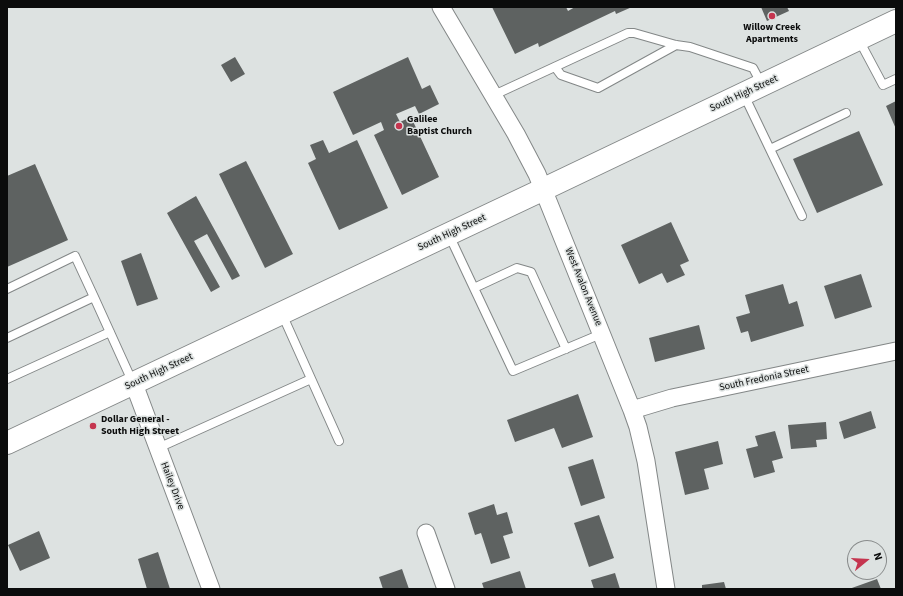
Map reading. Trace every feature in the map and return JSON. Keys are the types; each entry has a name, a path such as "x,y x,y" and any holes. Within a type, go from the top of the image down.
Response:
{"main road":[{"name":"South High Street","path":"7,443 896,21"}],"street":[{"name":"West Avalon Avenue","path":"442,7 524,148 544,189 632,410 646,461 666,589"},
{"name":"South Fredonia Street","path":"632,410 683,396 896,351"},
{"name":"Hailey Drive","path":"134,384 211,589"},
{"path":"426,533 446,589"}],"lane":[{"path":"494,95 628,33 634,33 676,45 690,47 752,68 753,90 770,149 802,216"},
{"path":"858,39 883,85 896,79"},
{"path":"555,67 561,75 598,88 676,45"},
{"path":"770,149 846,113"},
{"path":"449,234 513,371 601,334"},
{"path":"7,289 75,256 134,384"},
{"path":"474,288 517,268 531,272 566,349"},
{"path":"7,338 94,297"},
{"path":"282,313 339,441"},
{"path":"7,379 110,332"},
{"path":"158,448 311,379"}],"building":[{"path":"492,7 566,7 568,11 575,7 632,7 616,14 615,11 539,47 538,43 515,54"},
{"name":"Willow Creek Apartments","path":"761,7 787,7 789,11 767,21"},
{"path":"235,57 245,74 231,82 221,65"},
{"name":"Galilee Baptist Church","path":"408,57 422,89 430,85 439,104 419,114 415,106 396,114 400,122 411,117 439,177 402,195 374,135 384,130 381,122 353,135 333,92"},
{"path":"896,101 896,129 886,106"},
{"path":"859,131 883,185 817,213 793,159"},
{"path":"323,140 329,153 357,140 388,208 339,230 308,163 316,159 310,145"},
{"path":"246,161 293,254 265,268 219,174"},
{"path":"35,164 68,240 7,267 7,176"},
{"path":"196,196 240,276 232,280 207,234 194,241 220,287 211,292 167,213"},
{"path":"671,222 689,261 680,265 685,275 667,283 662,273 639,284 621,245"},
{"path":"141,253 158,299 137,306 121,261"},
{"path":"861,274 872,307 835,319 824,286"},
{"path":"783,284 789,304 797,301 804,326 751,342 748,331 741,333 736,317 750,313 745,295"},
{"path":"699,325 705,349 655,362 649,338"},
{"path":"578,394 593,437 562,448 554,428 515,442 507,420"},
{"path":"871,411 876,428 844,439 839,422"},
{"path":"826,422 827,439 816,440 817,447 791,449 788,425"},
{"path":"775,431 783,458 772,461 775,472 754,478 746,449 758,446 755,436"},
{"path":"718,441 723,464 704,469 709,489 685,495 675,452"},
{"path":"593,459 605,498 581,506 568,467"},
{"path":"494,504 497,515 507,512 513,533 503,536 510,558 491,564 481,533 475,535 468,513"},
{"path":"599,515 614,558 589,567 574,523"},
{"path":"39,531 50,558 20,571 8,545"},
{"path":"158,552 170,589 147,589 138,559"},
{"path":"402,569 409,589 383,589 379,577"},
{"path":"520,571 526,589 484,589 482,583"},
{"path":"615,573 620,589 594,589 591,580"},
{"path":"877,580 881,589 849,589"},
{"path":"724,582 726,589 702,589 702,585"}],"place":[{"name":"Willow Creek Apartments","path":"772,16"},
{"name":"Galilee Baptist Church","path":"399,126"},
{"name":"Dollar General - South High Street","path":"93,426"}]}
